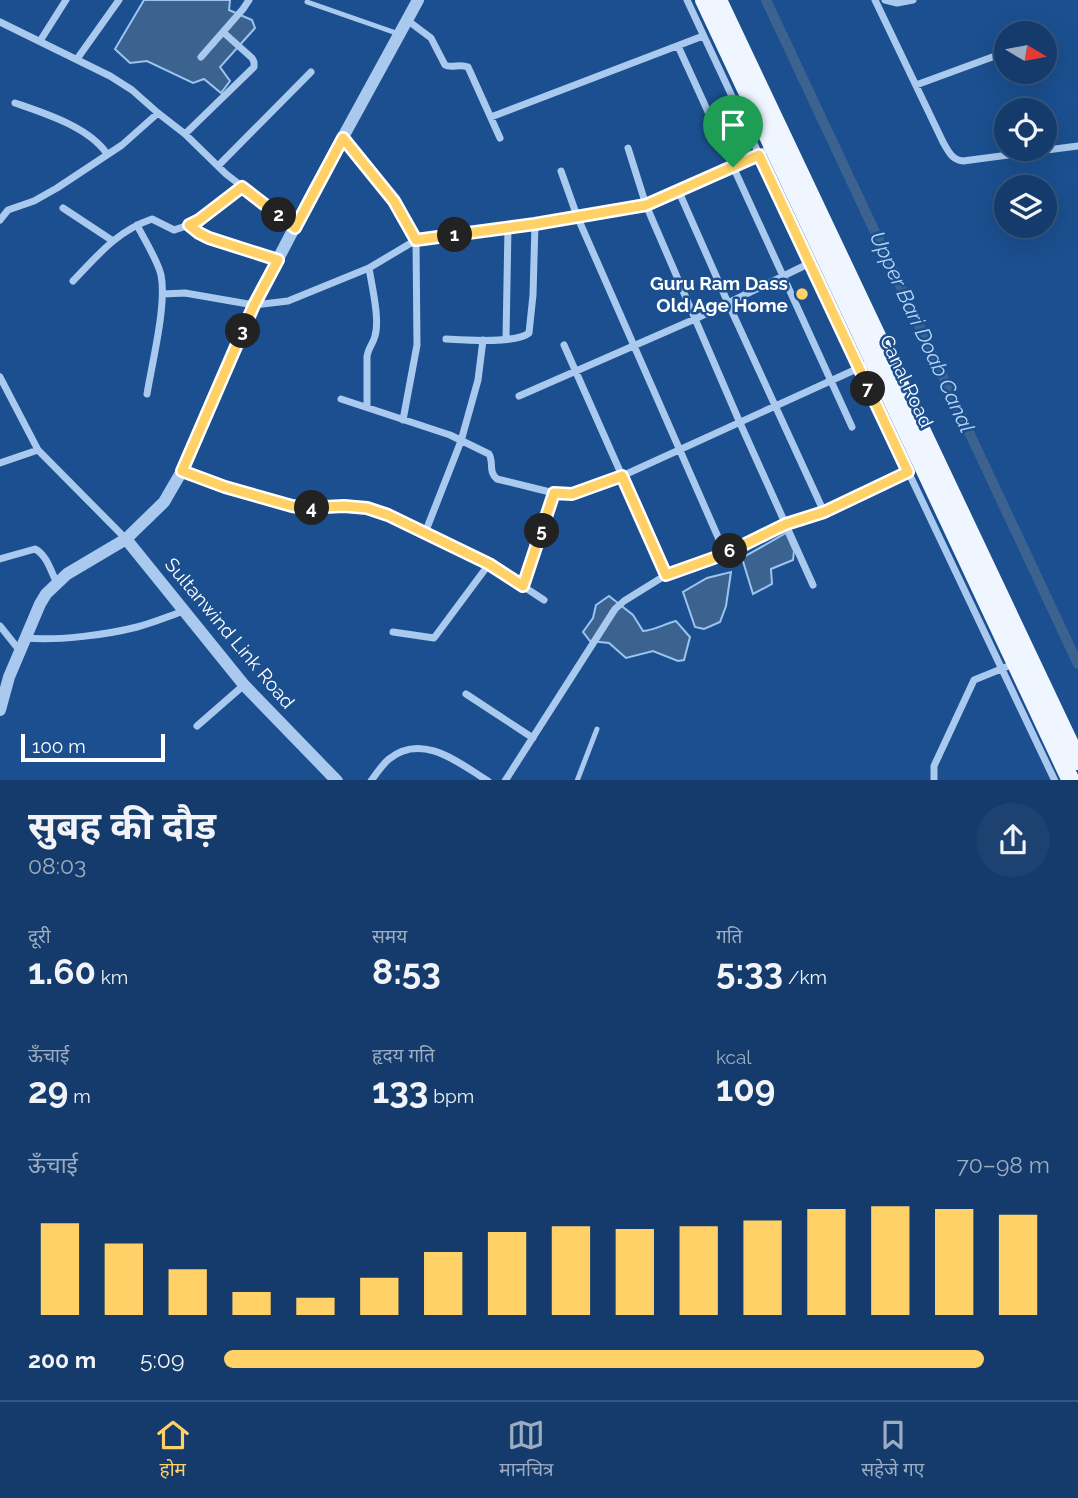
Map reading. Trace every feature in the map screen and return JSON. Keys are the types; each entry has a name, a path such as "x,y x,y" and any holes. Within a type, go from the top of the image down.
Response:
{"main road":[{"name":"Canal Road","path":"704,0 766,151 866,365 1009,666 1071,780"},
{"name":"Canal Road","path":"718,0 1078,761"}],"street":[{"path":"40,41 66,0"},
{"path":"77,60 119,0"},
{"path":"201,57 248,0"},
{"path":"0,710 3,690 46,594 67,574 126,539 164,502 182,471 254,305 418,0"},
{"path":"687,0 703,36 766,151 810,263 866,365 908,472 1009,666 1055,780"},
{"path":"875,0 952,157 957,160 977,159 1078,146"},
{"path":"885,0 897,3 913,0"},
{"path":"407,20 431,38 445,65 451,67 460,64 468,67 500,138"},
{"path":"0,22 132,90 242,187 295,228"},
{"path":"185,134 254,67 251,58 223,32"},
{"path":"491,117 703,36"},
{"path":"678,46 852,427"},
{"path":"916,85 994,56"},
{"path":"218,166 311,72"},
{"path":"15,103 61,121 97,142 107,154"},
{"path":"0,220 8,210 34,201 57,188 122,145 158,113"},
{"path":"343,138 394,201 416,240 417,345 403,420"},
{"path":"628,148 646,205 813,585"},
{"path":"163,294 185,293 254,305 288,301 369,268 416,240 646,205 766,151"},
{"path":"561,171 577,216 725,554"},
{"path":"73,281 127,230 152,219 174,230 189,225 242,187"},
{"path":"679,192 824,512"},
{"path":"63,208 113,241"},
{"path":"446,339 483,340 526,336 531,329 535,224"},
{"path":"138,225 161,273 163,294 146,394"},
{"path":"189,225 209,238 278,260"},
{"path":"506,339 508,227"},
{"path":"519,396 695,319 810,263"},
{"path":"367,407 367,351 376,335 369,268"},
{"path":"425,533 461,440 478,380 483,340"},
{"path":"564,345 666,575"},
{"path":"341,399 461,440 491,456 492,473 497,479 554,493 572,494 622,476 866,365"},
{"path":"0,377 38,450 126,539"},
{"path":"0,463 38,450"},
{"path":"182,471 225,487 292,506 367,508 388,515 489,564 544,600"},
{"path":"505,780 615,610 624,601 666,575 725,554 786,524 824,512 908,472"},
{"path":"523,586 554,493"},
{"name":"Sultanwind Link Road","path":"126,539 244,685 337,780"},
{"path":"0,559 40,551 57,583"},
{"path":"393,632 434,638 489,564"},
{"path":"23,644 41,639 121,631 184,611"},
{"path":"0,625 23,644"},
{"path":"934,780 934,766 974,680 1009,666"},
{"path":"197,726 244,685"},
{"path":"466,694 533,738"},
{"path":"371,780 388,759 419,747 448,757 488,780"}],"lane":[{"path":"307,2 400,34"},
{"path":"578,780 597,729"}],"water":[{"path":"144,0 230,0 229,10 252,20 255,28 220,67 230,81 221,93 204,79 193,83 147,61 130,63 115,49"},
{"path":"786,533 794,551 793,560 771,569 772,584 753,594 742,558"},
{"path":"731,572 726,606 720,622 704,629 695,627 683,592 707,578"},
{"path":"609,596 633,615 643,631 676,621 690,637 684,660 678,661 653,651 626,658 609,643 590,641 583,632 593,618 596,605"}],"waterway":[{"name":"Upper Bari Doab Canal","path":"766,0 1078,664"}],"place":[{"name":"Guru Ram Dass Old Age Home","path":"802,294"}],"route":[{"path":"343,138 394,201 416,240 646,205 733,167 759,155 908,472 824,512 786,524 725,554 666,575 622,476 572,494 554,493 523,586 489,564 388,515 354,506 292,506 225,487 182,471 254,305 278,260 209,238 189,225 242,187 295,228 343,138"}]}
